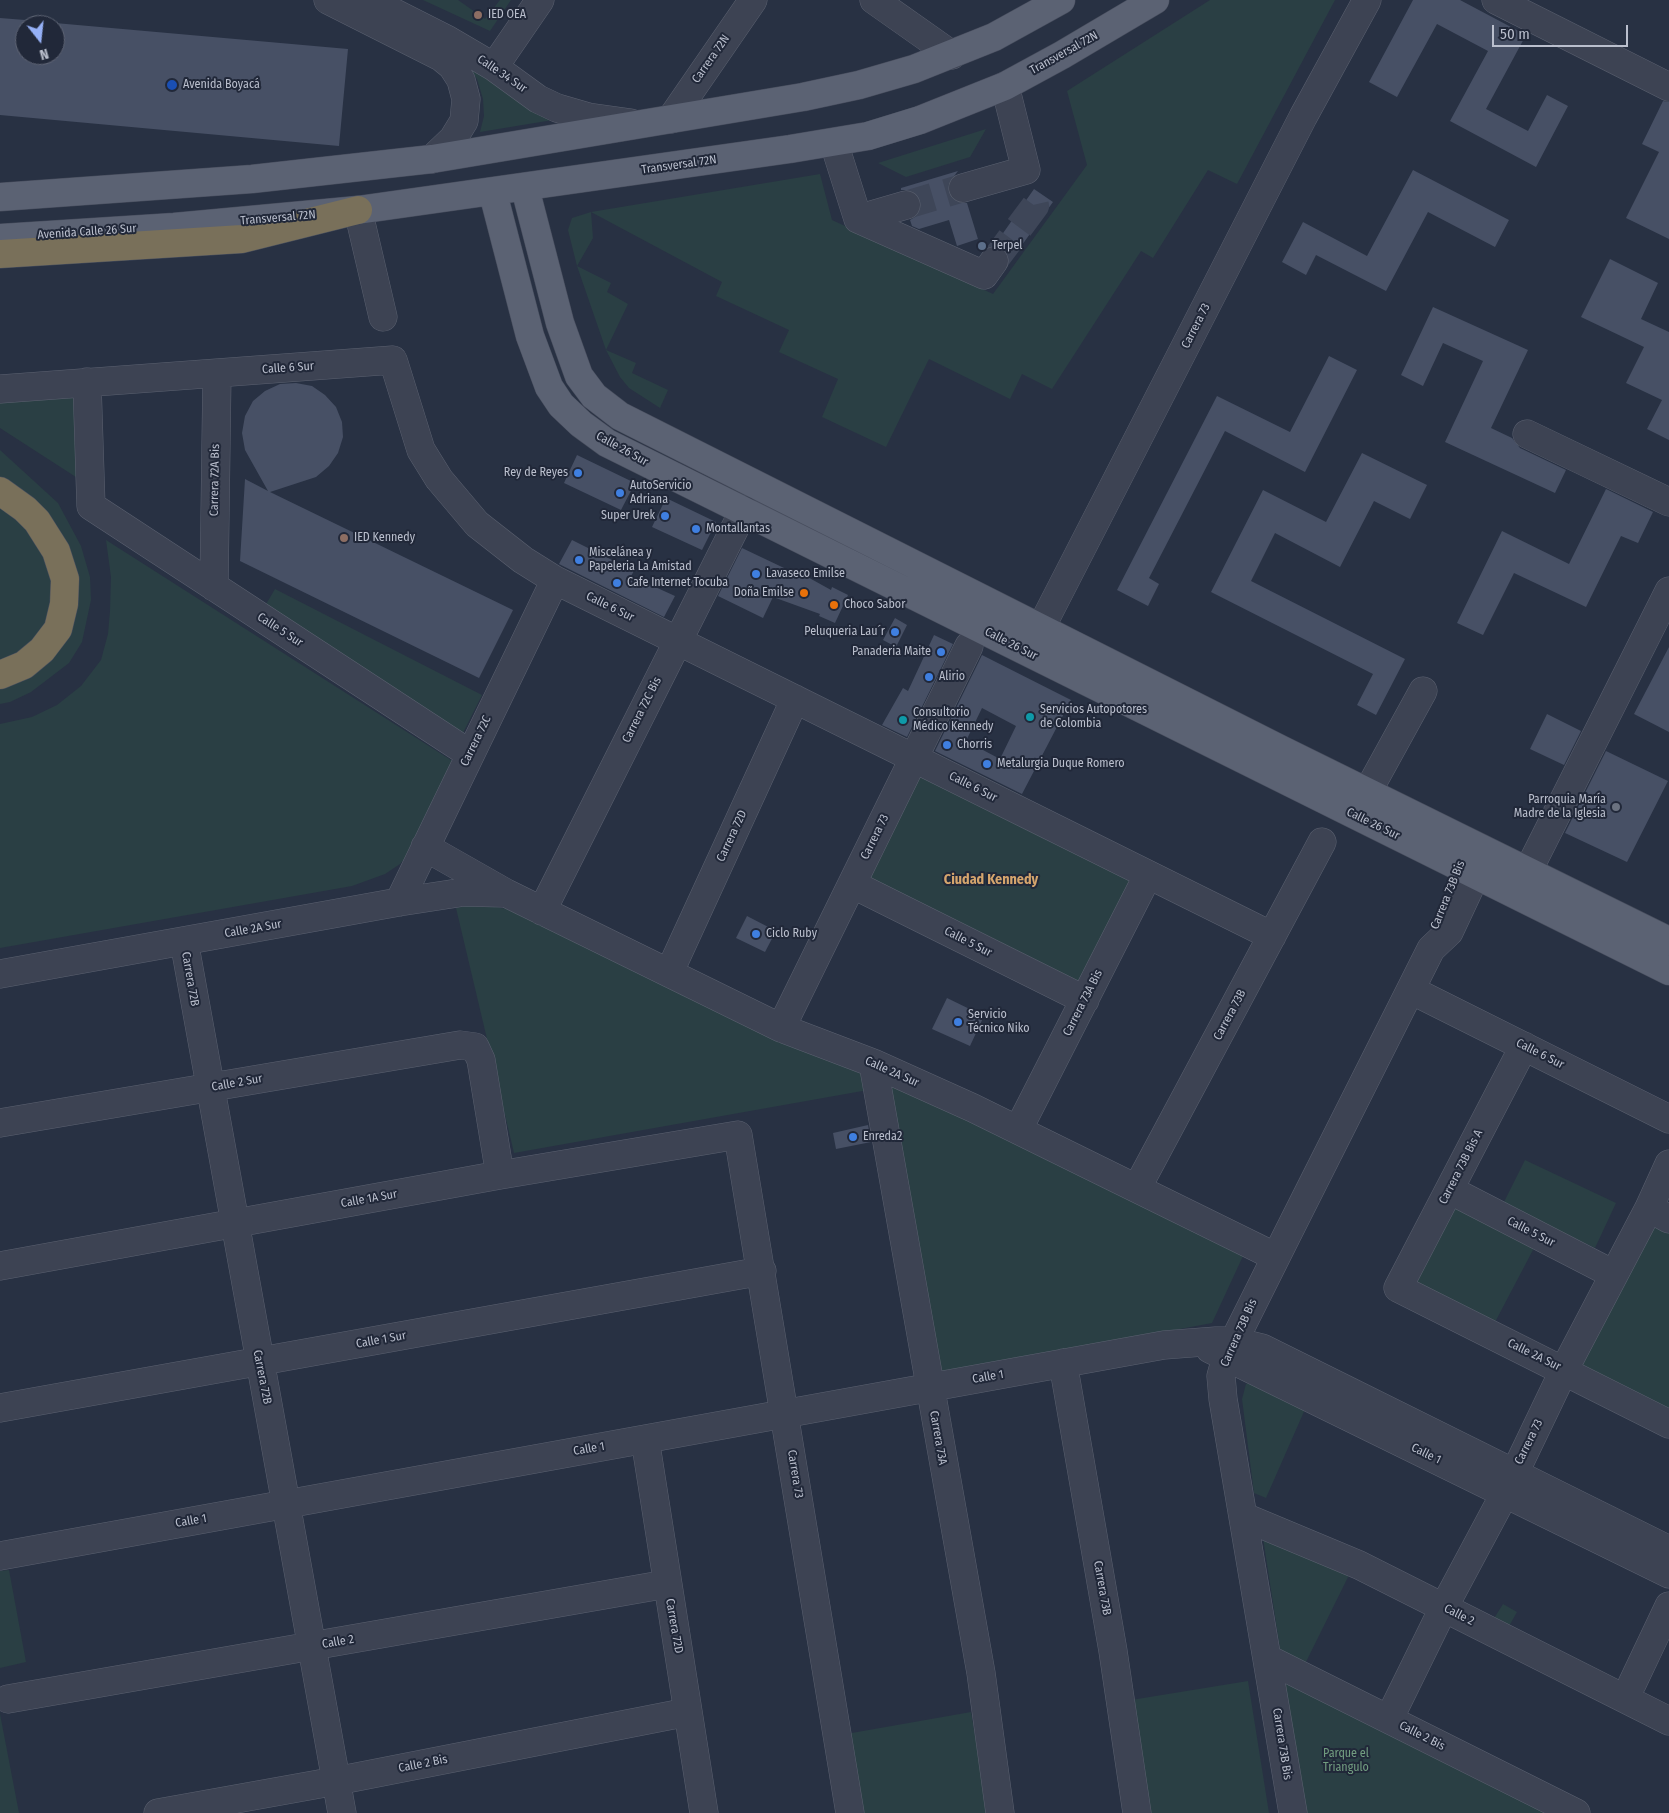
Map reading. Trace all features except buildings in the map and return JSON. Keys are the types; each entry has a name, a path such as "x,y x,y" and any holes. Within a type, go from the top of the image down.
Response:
{"highway":[{"path":"0,254 242,239 358,210"},
{"path":"0,491 25,509 36,521 56,551 65,579 64,604 58,629 42,650 24,665 0,675"}],"main road":[{"path":"0,197 252,179 432,159 859,85 914,69 952,55 1010,29 1060,0"},
{"name":"Transversal 72N","path":"174,227 358,210 492,193 834,143 868,136 920,120 1005,86 1155,0"},
{"path":"525,188 560,323 579,376 594,396 620,416 1041,629 1669,941"},
{"name":"Calle 26 Sur","path":"492,193 530,336 549,387 561,405 581,424 606,442 1669,971"},
{"name":"Avenida Calle 26 Sur","path":"0,238 174,227"},
{"path":"606,442 620,416"}],"street":[{"path":"328,0 440,57 452,66 461,80 466,99 464,121 453,139 432,159"},
{"name":"Calle 34 Sur","path":"369,0 448,40 494,67 538,99 557,108 588,117 642,124"},
{"path":"494,67 540,0"},
{"name":"Carrera 72N","path":"671,118 753,0"},
{"path":"874,0 952,55"},
{"name":"Carrera 73","path":"1028,653 1303,117 1367,0"},
{"path":"1496,0 1669,87"},
{"path":"963,188 1029,181 1005,86"},
{"path":"834,143 858,219 984,275 994,261"},
{"path":"858,219 906,205"},
{"path":"358,210 383,317"},
{"name":"Calle 6 Sur","path":"0,389 393,360 420,450 439,478 460,506 494,540 555,580 1272,936"},
{"name":"Carrera 72A Bis","path":"214,587 217,373"},
{"name":"Calle 5 Sur","path":"87,382 91,506 470,754"},
{"path":"1527,434 1669,502"},
{"name":"Carrera 72C Bis","path":"542,911 744,510"},
{"name":"Carrera 72C","path":"398,902 555,580"},
{"path":"1528,870 1669,591"},
{"name":"Carrera 73","path":"781,1028 969,646"},
{"path":"1368,791 1423,691"},
{"name":"Carrera 72D","path":"668,973 795,698"},
{"name":"Carrera 73B","path":"1137,1188 1322,842"},
{"name":"Carrera 73B Bis","path":"1293,1813 1244,1517 1222,1399 1221,1376 1230,1348 1431,949 1432,926 1468,871 1478,845"},
{"name":"Calle 2A Sur","path":"425,847 506,893 781,1028 873,1063 1018,1130 1276,1257"},
{"name":"Carrera 73A Bis","path":"1018,1130 1148,875"},
{"name":"Calle 5 Sur","path":"852,884 1085,1000"},
{"name":"Calle 2A Sur","path":"0,974 398,902 464,892 506,893"},
{"name":"Carrera 72B","path":"184,941 209,1088 342,1813"},
{"name":"Calle 6 Sur","path":"1411,990 1669,1119"},
{"name":"Calle 2 Sur","path":"0,1123 460,1045 475,1047 481,1060 500,1175"},
{"name":"Carrera 73B Bis A","path":"1398,1288 1524,1046"},
{"name":"Carrera 73A","path":"873,1063 981,1673 1000,1813"},
{"name":"Carrera 73","path":"738,1135 786,1414 850,1813"},
{"name":"Calle 1A Sur","path":"0,1266 500,1175 738,1135"},
{"name":"Carrera 73","path":"1388,1719 1444,1607 1510,1483 1564,1370 1613,1274 1659,1214 1669,1164"},
{"name":"Calle 5 Sur","path":"1450,1190 1613,1274"},
{"name":"Calle 1 Sur","path":"0,1408 259,1363 762,1271"},
{"name":"Calle 2A Sur","path":"1398,1288 1669,1424"},
{"name":"Calle 1","path":"0,1556 1179,1343 1230,1348 1262,1348 1510,1483 1669,1574"},
{"name":"Carrera 73B","path":"1063,1364 1112,1651 1137,1813"},
{"name":"Carrera 72D","path":"645,1439 704,1813"},
{"name":"Calle 1","path":"1510,1483 1669,1550"},
{"name":"Calle 2","path":"1244,1517 1359,1565 1669,1721"},
{"name":"Calle 2","path":"8,1699 667,1584"},
{"path":"1632,1684 1669,1606"},
{"name":"Calle 2 Bis","path":"1268,1659 1576,1813"},
{"name":"Calle 2 Bis","path":"158,1813 336,1781 688,1712"}],"green space":[{"name":"IED OEA","path":"423,0 458,0 485,19 500,0 511,0 490,31"},
{"path":"1210,0 1335,0 1237,184 1208,170 1153,258 1141,251 1052,389 1022,374 1010,399 929,359 886,447 822,417 838,379 779,352 789,330 716,296 722,282 591,212 820,174 832,220 993,294 1087,165 1067,91"},
{"path":"460,54 565,118 480,132 484,116 483,99 477,79"},
{"path":"986,129 970,157 906,177 878,163"},
{"path":"591,212 593,238 577,266 568,230 572,218"},
{"path":"577,266 611,283 607,292 628,304 606,350"},
{"path":"606,350 636,363 632,373 668,390 660,408 629,388 620,377"},
{"path":"76,394 79,479 0,428 0,398"},
{"path":"0,450 58,503 81,546 90,577 91,600 82,642 69,663 31,692 10,702 0,704 0,688 76,586 0,483"},
{"path":"0,503 35,533 57,586 46,631 25,652 0,666"},
{"path":"106,540 454,762 411,852 400,864 385,874 352,886 0,948 0,724 32,717 57,705 81,686 101,660 108,634 110,611 111,577"},
{"path":"275,589 482,695 463,733 262,611"},
{"path":"916,770 1138,881 1083,990 861,878"},
{"path":"476,904 514,910 864,1075 868,1090 514,1153 456,908"},
{"path":"883,1077 1243,1256 1212,1323 934,1375"},
{"path":"1525,1160 1616,1203 1595,1248 1503,1204"},
{"path":"1454,1206 1534,1248 1493,1326 1412,1284"},
{"path":"1650,1223 1669,1232 1669,1413 1577,1368"},
{"path":"1253,1382 1306,1407 1266,1498 1254,1493 1242,1399 1246,1384"},
{"path":"1263,1538 1351,1571 1302,1670 1281,1655"},
{"path":"9,1570 26,1662 0,1668 0,1571"},
{"path":"1503,1604 1517,1612 1508,1628 1493,1620"},
{"name":"Parque el Triangulo","path":"1285,1674 1562,1813 1302,1813 1279,1681"},
{"path":"1248,1681 1269,1813 1143,1813 1125,1701"},
{"path":"971,1712 988,1813 860,1813 846,1734"},
{"path":"0,1714 19,1813 0,1813"}],"tunnel":[{"path":"906,205 963,188"},
{"path":"994,261 1035,206 1032,193"}],"place":[{"name":"IED OEA","path":"478,15"},
{"name":"Avenida Boyacá","path":"172,85"},
{"name":"Terpel","path":"982,246"},
{"name":"Rey de Reyes","path":"578,473"},
{"name":"AutoServicio Adriana","path":"620,493"},
{"name":"Super Urek","path":"665,516"},
{"name":"Montallantas","path":"696,529"},
{"name":"IED Kennedy","path":"344,538"},
{"name":"Miscelánea y Papeleria La Amistad","path":"579,560"},
{"name":"Lavaseco Emilse","path":"756,574"},
{"name":"Cafe Internet Tocuba","path":"617,583"},
{"name":"Doña Emilse","path":"804,593"},
{"name":"Choco Sabor","path":"834,605"},
{"name":"Peluqueria Lau´r","path":"895,632"},
{"name":"Panaderia Maite","path":"941,652"},
{"name":"Alirio","path":"929,677"},
{"name":"Servicios Autopotores de Colombia","path":"1030,717"},
{"name":"Consultorio Médico Kennedy","path":"903,720"},
{"name":"Chorris","path":"947,745"},
{"name":"Metalurgia Duque Romero","path":"987,764"},
{"name":"Parroquia María Madre de la Iglesia","path":"1616,807"},
{"name":"Ciclo Ruby","path":"756,934"},
{"name":"Servicio Técnico Niko","path":"958,1022"},
{"name":"Enreda2","path":"853,1137"}],"district":[{"name":"Ciudad Kennedy","path":"991,880"}]}
